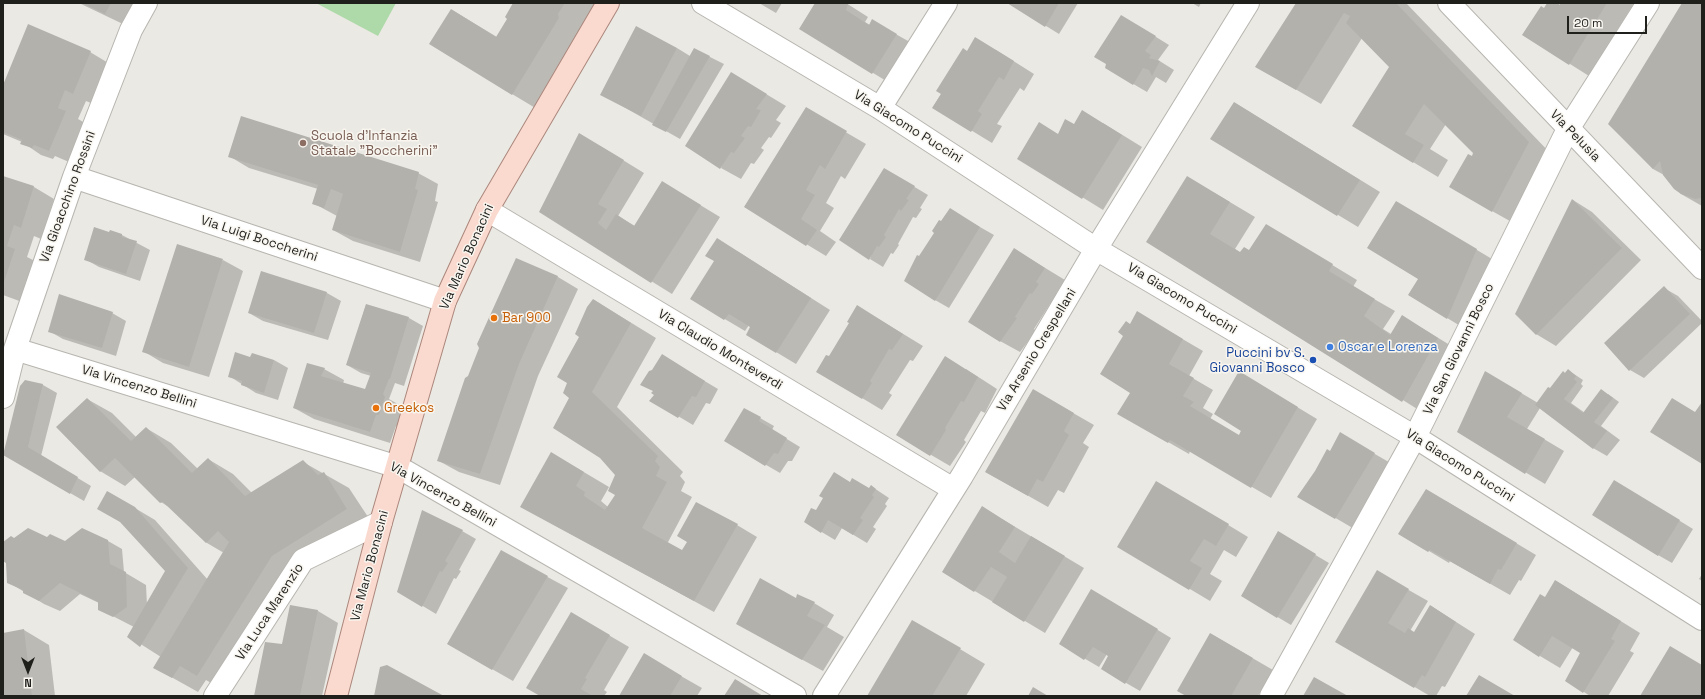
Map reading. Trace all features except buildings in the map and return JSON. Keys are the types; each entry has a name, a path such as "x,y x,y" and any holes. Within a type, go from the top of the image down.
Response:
{"main road":[{"name":"Via Mario Bonacini","path":"336,696 381,522 445,301 487,210 608,3"}],"street":[{"name":"Via Gioacchino Rossini","path":"3,397 15,349 74,177 131,30 146,3"},
{"name":"Via Giacomo Puccini","path":"703,3 880,108 1096,249 1415,437 1702,619"},
{"path":"880,108 946,3"},
{"name":"Via Arsenio Crespellani","path":"824,696 953,490 1096,249 1248,3"},
{"name":"Via Pelusia","path":"1449,3 1702,268"},
{"name":"Via San Giovanni Bosco","path":"1271,696 1415,437 1568,129 1648,3"},
{"name":"Via Luigi Boccherini","path":"74,177 445,301"},
{"name":"Via Claudio Monteverdi","path":"487,210 953,490"},
{"name":"Via Vincenzo Bellini","path":"15,349 398,467 795,696"},
{"name":"Via Luca Marenzio","path":"215,696 303,560 381,522"}],"green space":[{"path":"316,3 396,3 378,36"}],"place":[{"name":"Scuola d'Infanzia Statale \"Boccherini\"","path":"303,143"},
{"name":"Bar 900","path":"494,318"},
{"name":"Oscar e Lorenza","path":"1330,347"},
{"name":"Puccini bv S. Giovanni Bosco","path":"1313,360"},
{"name":"Greekos","path":"376,408"}]}
